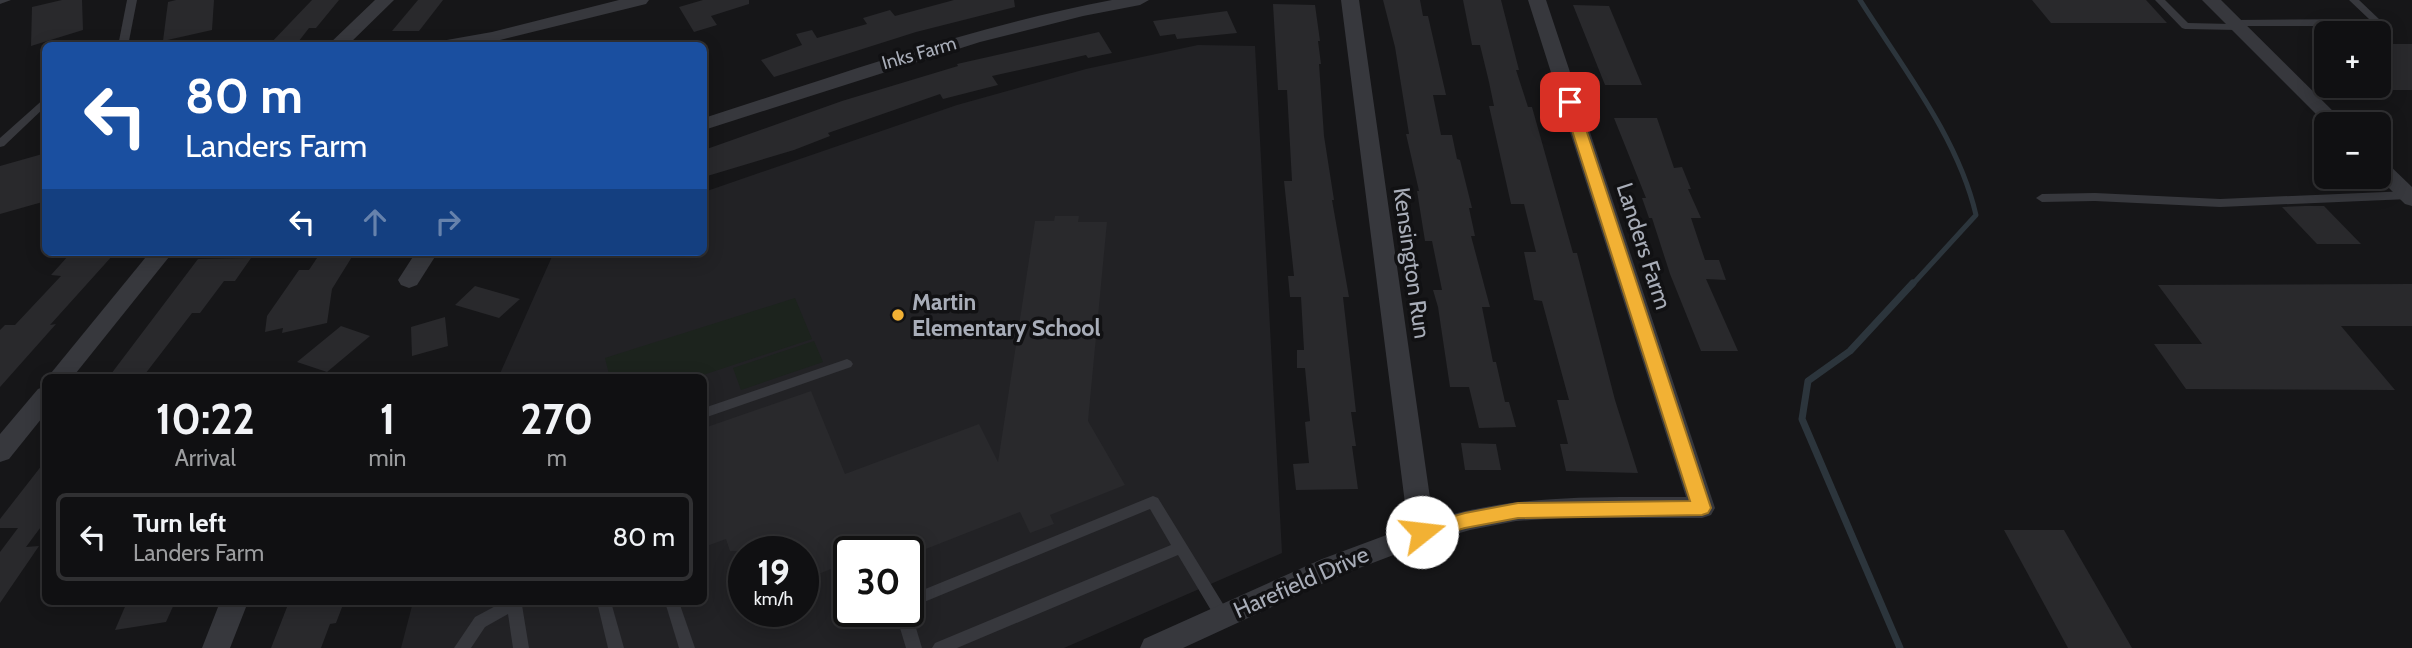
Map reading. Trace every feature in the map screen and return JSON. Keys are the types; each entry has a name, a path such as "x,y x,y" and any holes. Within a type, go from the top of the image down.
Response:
{"street":[{"path":"340,42 385,0"},
{"path":"562,19 574,0"},
{"path":"464,42 640,0"},
{"name":"Inks Farm","path":"707,123 944,45 1071,13 1140,0"},
{"name":"Kensington Run","path":"1350,0 1422,532"},
{"name":"Landers Farm","path":"1537,0 1702,508"},
{"path":"2211,0 2325,112"},
{"path":"2391,178 2410,197"},
{"path":"62,374 159,256"},
{"path":"409,280 424,256"},
{"path":"0,452 42,400"},
{"name":"Harefield Drive","path":"1154,648 1370,551 1465,520 1518,511 1702,508"},
{"path":"216,648 233,605"}],"lane":[{"path":"0,1 6,0"},
{"path":"125,42 132,0"},
{"path":"2160,0 2185,26 2368,23 2375,20 2354,0"},
{"path":"0,144 42,104"},
{"path":"2042,198 2095,197 2220,204 2410,197"},
{"path":"707,412 847,364"},
{"path":"914,648 908,628 918,598 1153,502 1223,617"},
{"path":"940,648 1181,547"},
{"path":"462,648 480,622 510,605"},
{"path":"515,605 521,648"},
{"path":"605,605 616,648"},
{"path":"673,605 687,648"}],"shaded area":[{"name":"Martin Elementary School","path":"1198,45 1255,46 1282,553 1064,648 401,648 412,605 707,605 707,374 500,374 552,256 707,256 707,191 957,105 1086,69"},
{"path":"795,298 812,339 706,374 609,374 605,358"},
{"path":"814,341 823,362 741,390 733,368"}],"building":[{"path":"62,0 82,0 83,30 31,46 32,7"},
{"path":"214,0 212,30 163,41 168,2"},
{"path":"312,0 339,0 316,28 309,28 298,42 272,42"},
{"path":"418,0 443,0 419,31 392,31"},
{"path":"703,0 749,0 749,4 711,16 717,25 694,32 679,7"},
{"path":"954,0 1014,0 1015,7 916,32 774,77 761,60 802,45 796,34 812,30 817,38 867,24 863,18 890,10 895,16"},
{"path":"1383,0 1420,0 1423,16 1428,16 1446,95 1433,95 1441,135 1452,135 1457,159 1460,160 1472,208 1469,208 1475,236 1471,236 1490,307 1482,307 1493,362 1496,362 1505,402 1509,402 1516,427 1479,428 1469,387 1450,387 1433,290 1442,290 1432,241 1425,241 1419,191 1406,134 1409,134 1395,47"},
{"path":"1463,0 1501,0 1519,70 1516,70 1528,107 1532,107 1573,253 1577,253 1615,400 1638,473 1566,471 1560,444 1568,444 1557,400 1569,400 1542,301 1534,300 1524,252 1536,252 1524,204 1511,204 1489,106 1494,106 1489,82 1480,45 1472,45"},
{"path":"2032,0 2146,0 2167,23 2051,23"},
{"path":"1273,4 1315,5 1320,41 1324,136 1349,297 1343,297 1356,412 1351,412 1358,489 1296,490 1293,464 1309,463 1305,422 1310,421 1305,368 1297,368 1297,350 1304,350 1301,297 1290,297 1288,276 1294,276 1284,181 1292,181 1287,90 1278,90"},
{"path":"1573,5 1609,6 1642,85 1605,85"},
{"path":"1227,11 1237,33 1177,39 1175,34 1160,36 1153,21"},
{"path":"1099,32 1112,53 1088,58 1086,55 992,76 998,85 943,99 940,94 828,133 830,136 794,150 707,176 707,149 842,101 958,66 957,64"},
{"path":"2391,44 2412,44 2412,90 2391,90"},
{"path":"1614,118 1657,118 1674,168 1682,167 1701,218 1691,218 1705,260 1719,260 1726,280 1706,279 1738,351 1701,351 1670,274 1652,218 1649,218 1642,198 1646,198"},
{"path":"42,154 42,202 0,214 0,166"},
{"path":"2324,206 2361,244 2317,244 2282,207"},
{"path":"1055,216 1079,216 1078,222 1107,222 1088,421 1125,485 1050,515 1054,524 1030,533 1020,512 924,550 924,536 833,536 833,568 819,574 819,536 728,536 728,545 726,539 707,546 707,427 811,391 845,474 979,424 998,462 1035,221 1054,221"},
{"path":"68,256 112,256 50,325 56,324 0,387 0,330 5,325 15,325 61,276 51,275"},
{"path":"318,256 353,256 332,289 327,323 282,333 283,328 265,332 267,316 299,270 309,270"},
{"path":"251,258 235,281 224,281 200,313 192,313 145,374 111,374 198,259"},
{"path":"2412,284 2412,326 2341,326 2395,390 2186,389 2154,344 2202,344 2158,285"},
{"path":"475,286 520,299 499,318 455,305"},
{"path":"445,317 448,346 412,356 411,327"},
{"path":"341,326 370,336 327,372 297,362"},
{"path":"1461,443 1496,444 1501,470 1465,470"},
{"path":"42,465 42,525 26,547 39,546 0,603 0,552 18,528 0,528 0,519"},
{"path":"2004,530 2064,530 2132,648 2068,648"},
{"path":"126,605 174,605 166,622 115,630"},
{"path":"288,605 343,605 336,623 330,624 321,648 271,648"}],"waterway":[{"path":"1860,0 1942,130 1968,186 1976,215 1912,285"},
{"path":"1900,648 1802,419 1808,381 1850,351 1913,283"}],"place":[{"name":"Martin Elementary School","path":"898,315"}],"route":[{"path":"1422,532 1465,520 1518,511 1702,508 1570,102"}]}
